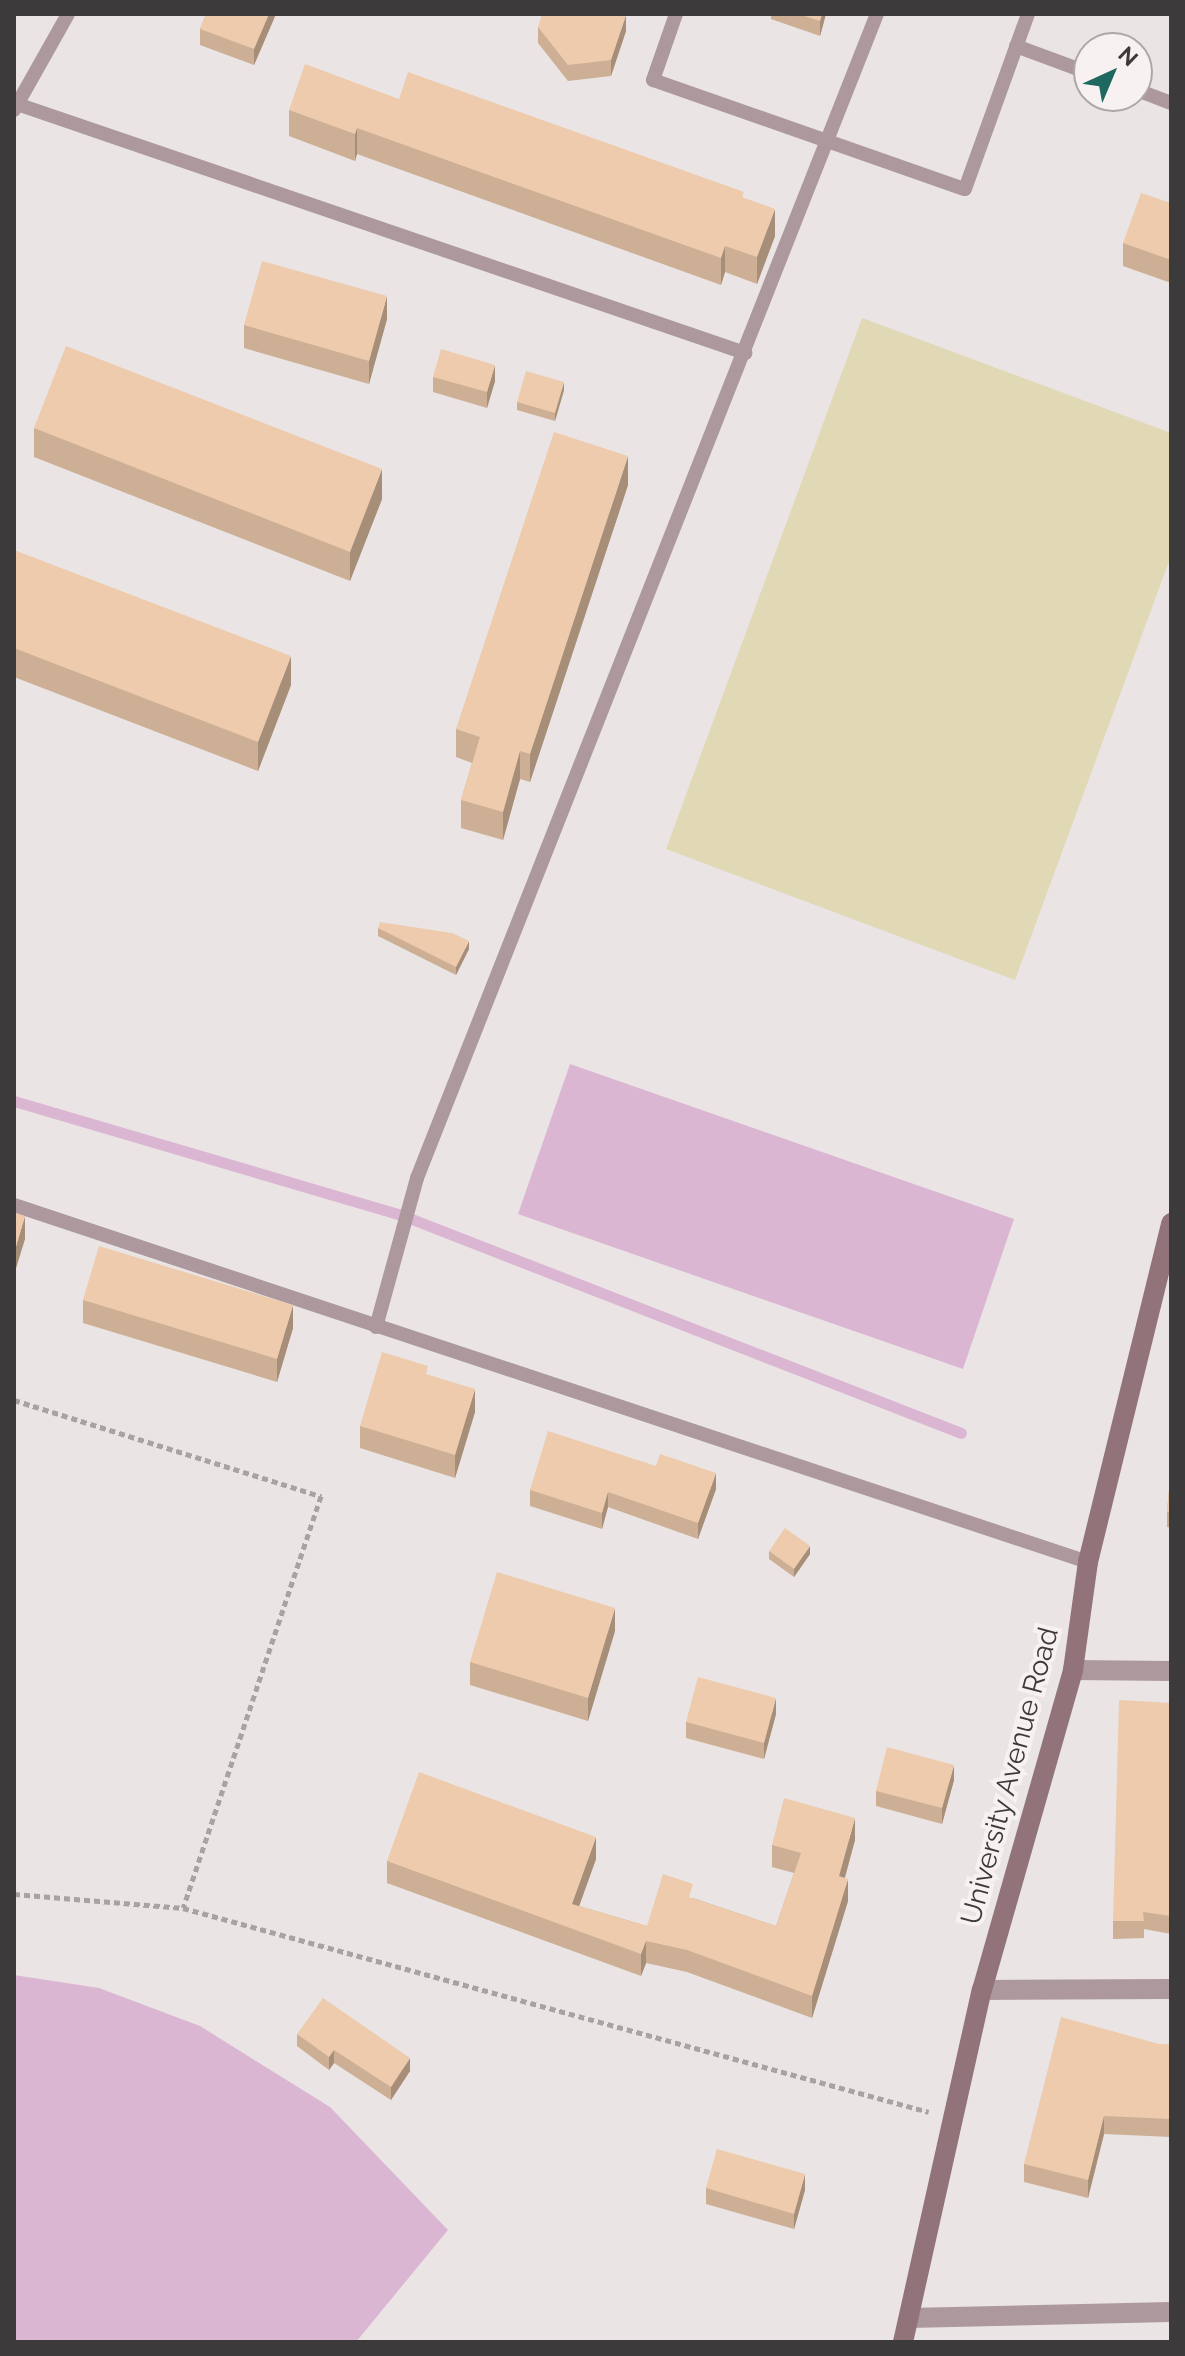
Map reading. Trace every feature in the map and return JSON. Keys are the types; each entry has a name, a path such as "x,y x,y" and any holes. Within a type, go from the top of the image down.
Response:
{"main road":[{"name":"University Avenue Road","path":"903,2342 982,1990 1073,1670 1088,1562 1171,1223"}],"street":[{"path":"1073,1670 1171,1671"},
{"path":"982,1990 1171,1989"},
{"path":"909,2318 1171,2312"}],"lane":[{"path":"68,14 15,106 745,353"},
{"path":"676,14 653,80 965,189 1028,14"},
{"path":"376,1327 399,1232 417,1178 877,14"},
{"path":"1016,46 1073,67"},
{"path":"14,1205 1088,1562"}],"path":[{"path":"14,1400 321,1496 183,1908"},
{"path":"14,1894 183,1908 953,2119"}],"shaded area":[{"path":"862,318 1171,433 1171,556 1015,980 666,849"},
{"path":"570,1064 1014,1219 963,1369 518,1214"},
{"path":"14,1975 99,1988 200,2026 330,2107 448,2230 356,2342 14,2342"}],"building":[{"path":"206,14 269,14 254,49 200,29"},
{"path":"542,14 626,15 611,60 568,65 538,27"},
{"path":"798,14 822,14 820,21"},
{"path":"305,64 399,99 408,72 744,192 742,197 775,209 757,257 725,246 721,258 357,128 355,134 289,110"},
{"path":"1141,193 1171,203 1171,260 1123,243"},
{"path":"262,261 387,296 369,361 244,325"},
{"path":"66,346 382,469 350,552 34,428"},
{"path":"441,349 495,365 487,392 433,377"},
{"path":"526,371 564,382 555,413 517,402"},
{"path":"554,432 628,456 530,754 520,751 503,812 461,800 480,737 456,729"},
{"path":"14,550 291,656 258,742 14,648"},
{"path":"380,922 452,933 469,941 456,967 378,928"},
{"path":"14,1213 25,1216 14,1253"},
{"path":"99,1246 293,1305 277,1359 83,1300"},
{"path":"382,1352 428,1366 426,1374 475,1389 455,1455 360,1426"},
{"path":"548,1431 656,1466 660,1454 716,1473 698,1523 608,1492 602,1513 530,1490"},
{"path":"1171,1469 1171,1512 1167,1512"},
{"path":"785,1528 810,1546 794,1569 769,1551"},
{"path":"497,1572 615,1608 588,1698 470,1662"},
{"path":"698,1677 776,1698 764,1743 686,1722"},
{"path":"1119,1700 1171,1703 1171,1916 1143,1912 1144,1921 1113,1921"},
{"path":"887,1747 954,1765 942,1808 876,1791"},
{"path":"419,1772 596,1837 572,1904 647,1926 663,1874 693,1884 689,1897 776,1926 801,1853 772,1845 784,1798 855,1818 839,1876 848,1879 812,1996 687,1950 646,1941 641,1954 387,1861"},
{"path":"323,1998 410,2058 391,2087 334,2050 329,2057 297,2034"},
{"path":"1061,2017 1159,2044 1171,2044 1171,2119 1104,2116 1088,2180 1024,2164"},
{"path":"717,2149 805,2174 794,2214 706,2188"}],"waterway":[{"path":"14,1101 399,1214 961,1433"}]}
